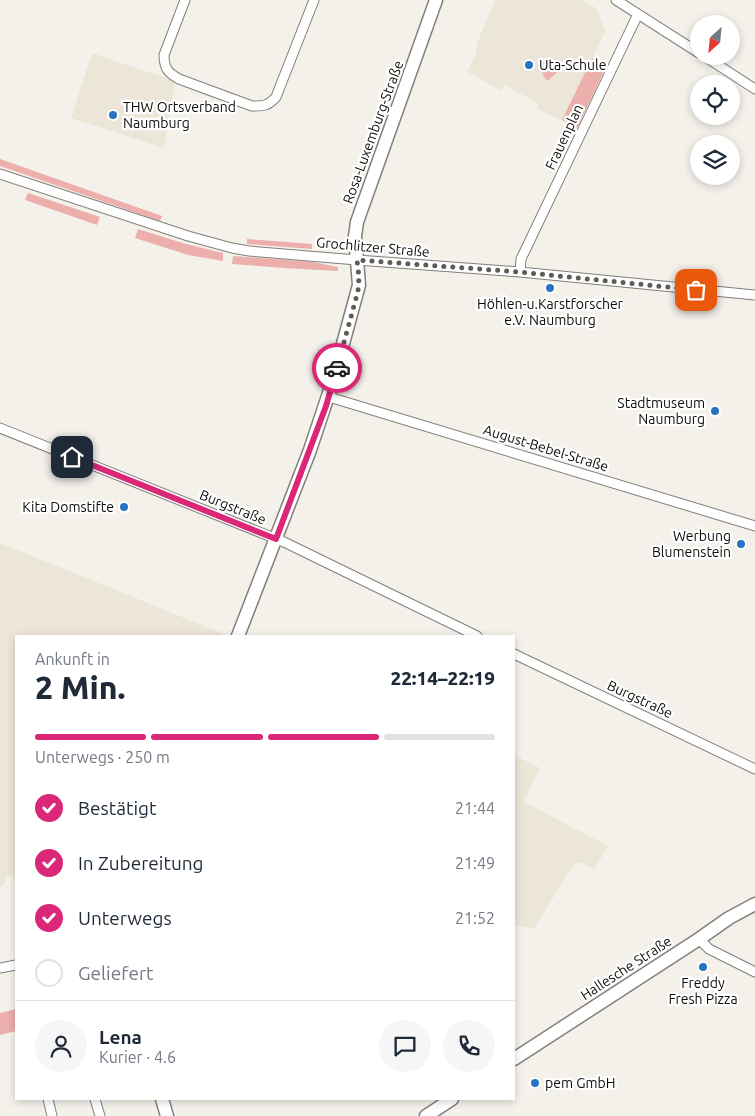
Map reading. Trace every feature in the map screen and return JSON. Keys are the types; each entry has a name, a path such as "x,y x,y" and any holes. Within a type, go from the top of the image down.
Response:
{"main road":[{"name":"Rosa-Luxemburg-Straße","path":"238,635 328,397 358,291 359,277 355,236 358,222 436,0"},
{"name":"Hallesche Straße","path":"515,1058 699,940 729,918 755,904"},
{"path":"162,1100 167,1116"},
{"path":"426,1116 450,1100"}],"street":[{"path":"185,0 164,55 164,65 171,74 179,79 252,106 262,106 270,103 276,97 314,0"},
{"path":"616,0 690,47"},
{"name":"Frauenplan","path":"520,272 521,259 638,14"},
{"path":"718,65 755,89"},
{"name":"Grochlitzer Straße","path":"0,174 212,243 249,250 520,272 755,295"},
{"name":"August-Bebel-Straße","path":"328,397 755,526"},
{"name":"Burgstraße","path":"0,428 276,539 476,635"},
{"name":"Burgstraße","path":"515,654 755,768"},
{"path":"699,940 709,949 755,972"},
{"path":"0,968 15,965"},
{"path":"48,1100 52,1116"},
{"path":"95,1100 100,1116"}],"shaded area":[{"name":"Uta-Schule","path":"495,0 583,0 597,9 605,32 562,120 537,109 539,104 505,85 502,91 467,72 476,53 477,43"},
{"name":"THW Ortsverband Naumburg","path":"92,53 175,81 164,148 71,118"},
{"path":"592,58 607,65 577,128 562,120"},
{"path":"549,61 564,67 547,81 537,65"},
{"path":"0,159 162,216 160,221 0,166"},
{"path":"28,193 100,217 97,225 25,200"},
{"path":"138,229 223,253 223,261 188,255 135,238"},
{"path":"247,239 312,244 312,249 247,244"},
{"path":"233,256 313,262 338,267 338,271 232,264"},
{"path":"0,543 224,634 15,635 15,878 8,875 3,886 0,887"},
{"path":"515,756 540,768 524,802 608,846 594,870 582,863 573,865 534,929 515,925"},
{"path":"15,1009 15,1031 0,1035 0,1013"}],"way so far":[{"path":"337,368 358,291 357,260 520,272 696,290"}],"place":[{"name":"Uta-Schule","path":"529,65"},
{"name":"THW Ortsverband Naumburg","path":"113,115"},
{"name":"Höhlen-u.Karstforscher e.V. Naumburg","path":"550,288"},
{"name":"Stadtmuseum Naumburg","path":"715,411"},
{"name":"Kita Domstifte","path":"124,507"},
{"name":"Werbung Blumenstein","path":"741,544"},
{"name":"Freddy Fresh Pizza","path":"703,967"},
{"name":"pem GmbH","path":"535,1083"}],"route":[{"path":"72,457 276,539 326,406 337,368"}]}
